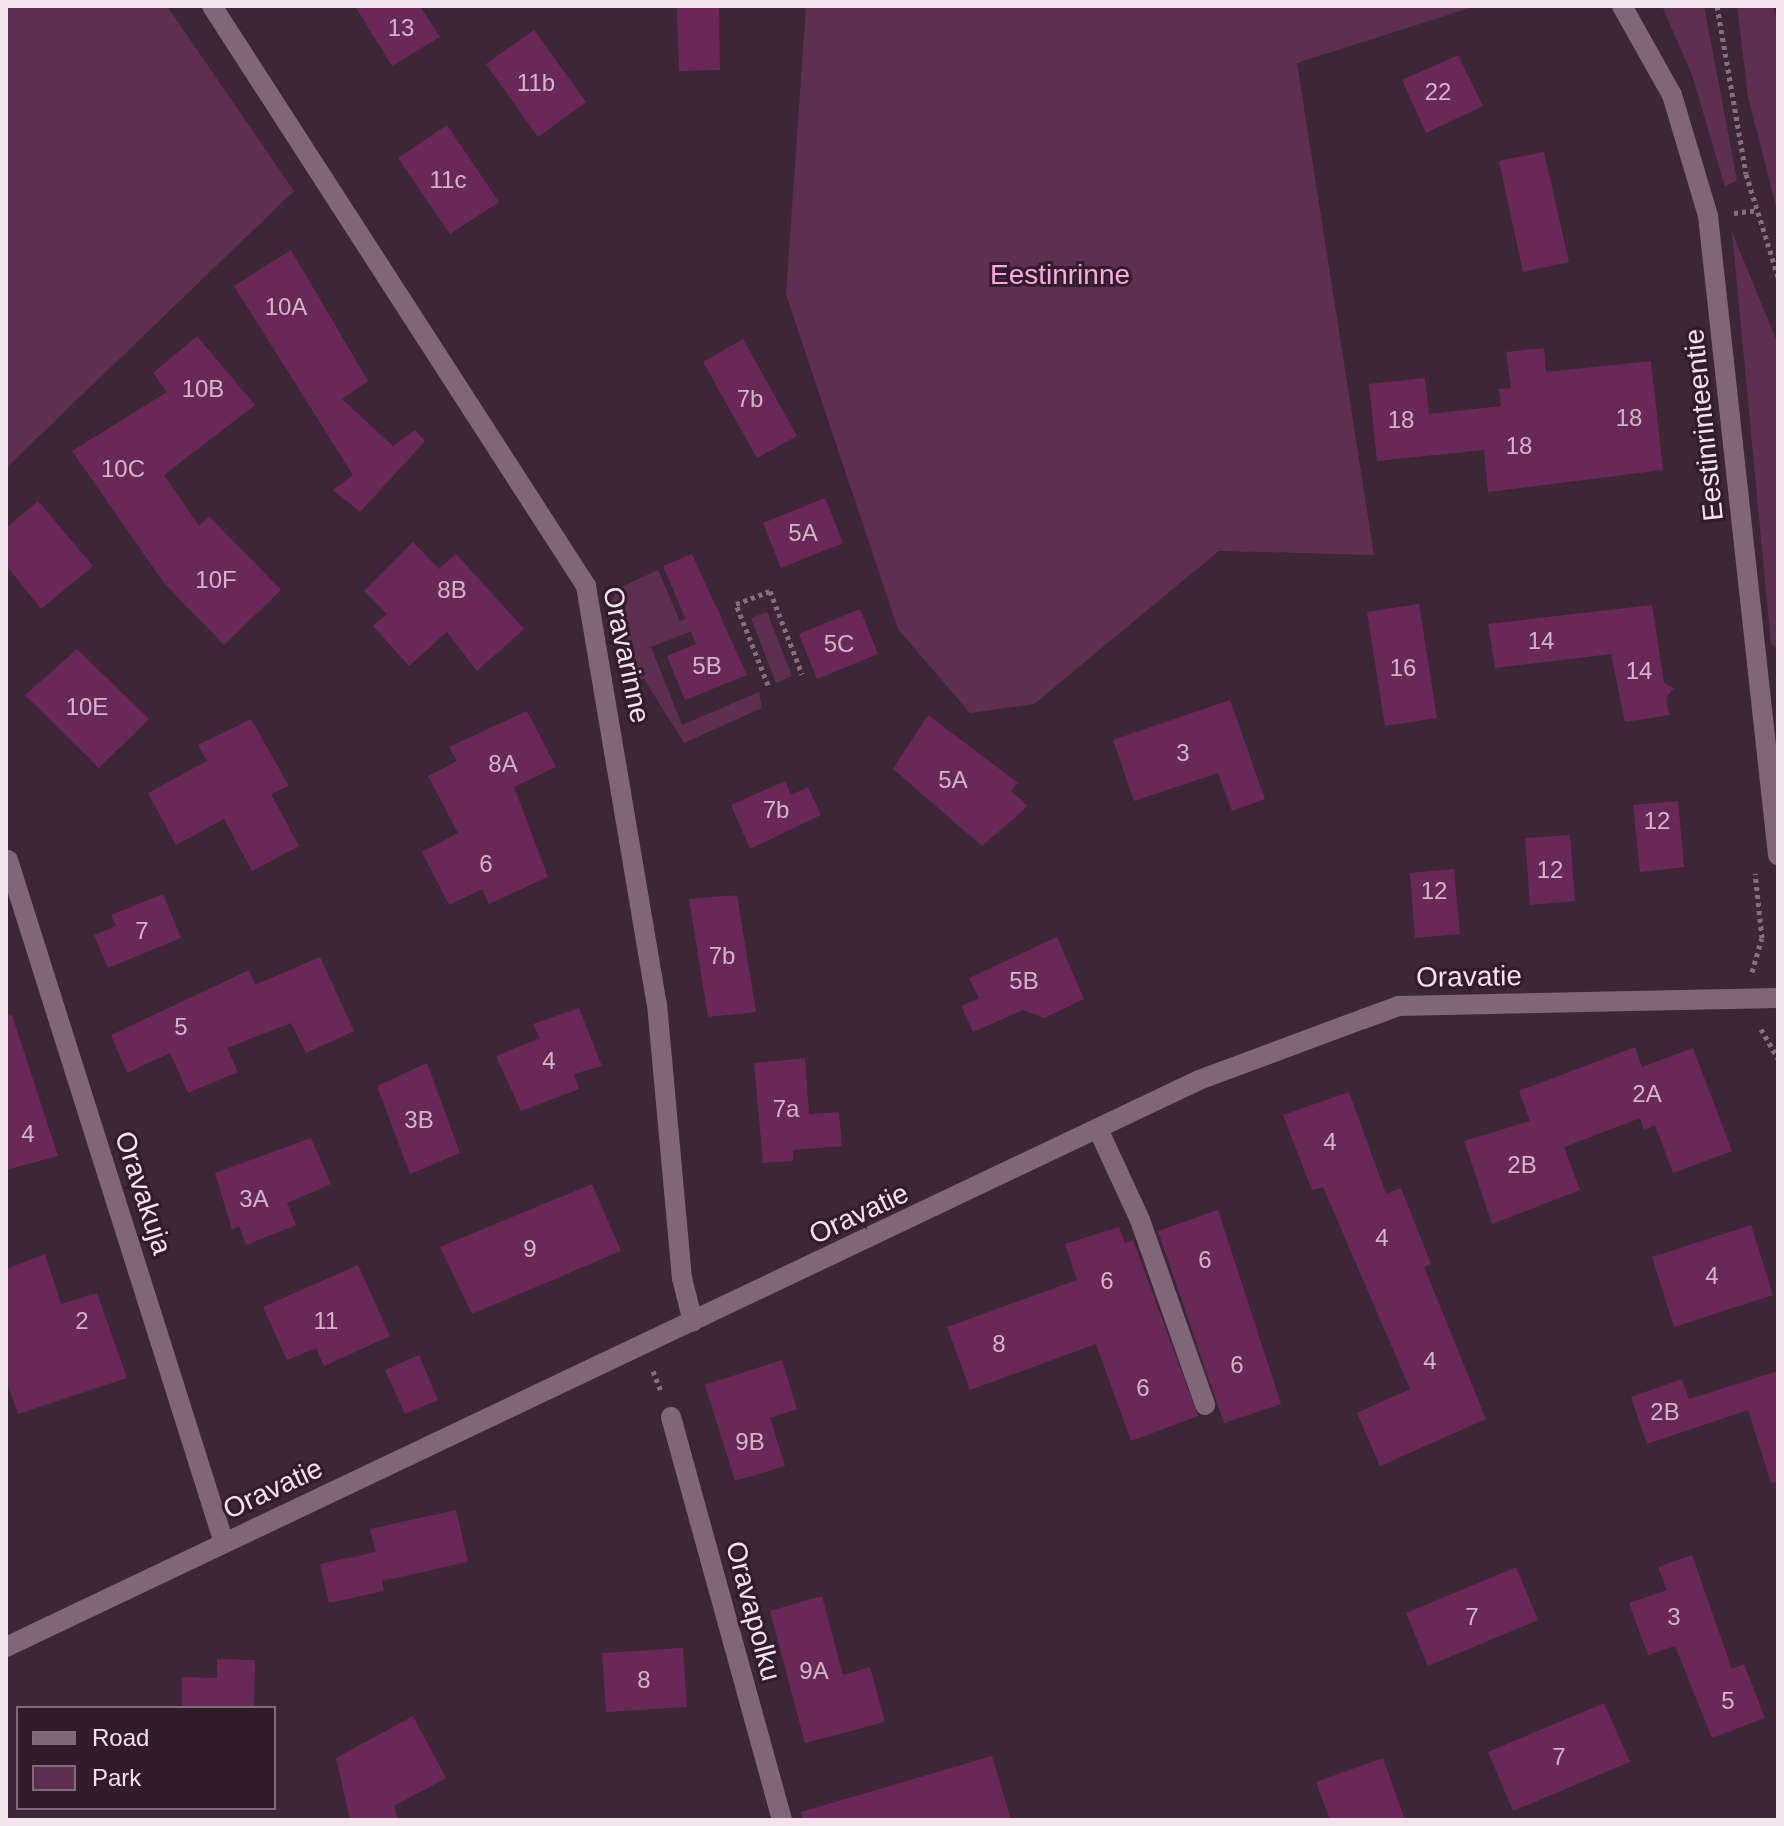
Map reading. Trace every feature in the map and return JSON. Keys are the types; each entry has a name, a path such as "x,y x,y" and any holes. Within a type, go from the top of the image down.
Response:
{"street":[{"name":"Oravarinne","path":"212,6 586,586 657,1004 682,1278 693,1322"},
{"name":"Eestinrinteentie","path":"1622,6 1672,95 1708,216 1778,855"},
{"name":"Oravakuja","path":"8,860 224,1543"},
{"name":"Oravatie","path":"6,1647 644,1348 1199,1080 1398,1006 1778,998"},
{"path":"1098,1129 1140,1220 1205,1405"},
{"name":"Oravapolku","path":"671,1417 782,1820"}],"path":[{"path":"1717,6 1746,174 1778,277"},
{"path":"768,685 736,604 770,591 802,674"},
{"path":"644,1348 671,1417"}],"green space":[{"path":"6,6 167,6 294,191 6,468"},
{"name":"Eestinrinne","path":"806,6 1476,6 1297,63 1374,555 1219,551 1034,704 970,713 898,629 786,294"},
{"path":"1662,6 1704,6 1737,180 1725,187 1692,75"},
{"path":"1737,6 1773,6 1778,25 1778,214 1748,97"},
{"path":"1732,232 1778,344 1778,649 1771,644"},
{"path":"658,570 680,621 717,607 722,619 651,647 682,725 759,692 762,708 684,743 644,679 630,682 608,607 619,588"},
{"path":"767,612 792,676 776,683 751,618"}],"building":[{"path":"355,6 420,6 440,37 392,66"},
{"path":"677,8 719,8 720,70 679,71"},
{"path":"534,30 586,102 538,137 486,64"},
{"path":"1458,55 1483,106 1426,133 1402,80"},
{"path":"447,125 499,202 450,234 398,158"},
{"path":"1544,152 1569,262 1523,272 1499,161"},
{"path":"291,250 368,381 342,399 393,446 415,430 425,441 360,512 333,490 353,475 234,286"},
{"path":"197,336 255,405 164,475 199,526 209,516 281,590 224,645 164,583 72,451 167,392 153,373"},
{"path":"743,339 797,436 757,458 703,362"},
{"path":"1544,348 1546,372 1651,361 1663,470 1488,492 1484,450 1377,461 1369,384 1425,378 1429,414 1501,406 1499,389 1511,388 1506,352"},
{"path":"825,498 843,543 781,568 763,523"},
{"path":"38,501 93,566 41,609 6,565 6,528"},
{"path":"413,542 439,569 456,554 524,629 477,671 447,632 409,666 373,626 387,614 364,591"},
{"path":"692,554 747,675 685,700 667,656 696,644 663,566"},
{"path":"1419,604 1437,718 1385,726 1367,612"},
{"path":"1652,605 1664,683 1674,688 1666,698 1669,715 1625,722 1611,654 1495,668 1488,624"},
{"path":"860,609 878,654 817,679 799,634"},
{"path":"77,649 149,719 99,768 25,695"},
{"path":"1230,700 1265,799 1232,811 1218,773 1134,801 1113,740"},
{"path":"527,711 556,767 514,787 548,877 489,904 482,889 449,905 422,852 458,833 428,776 457,761 449,747"},
{"path":"928,715 1018,783 1011,791 1028,806 982,846 893,769"},
{"path":"251,719 289,786 271,794 299,846 252,871 224,819 176,845 148,793 207,761 198,745"},
{"path":"785,781 791,795 808,787 821,815 750,849 731,805"},
{"path":"1678,801 1684,867 1640,872 1633,805"},
{"path":"1570,835 1575,901 1530,905 1525,838"},
{"path":"1454,869 1460,934 1415,938 1410,873"},
{"path":"163,894 181,938 108,968 94,935 116,926 111,915"},
{"path":"737,895 756,1012 708,1017 689,899"},
{"path":"1057,937 1084,999 1044,1018 1023,1010 973,1032 961,1006 979,998 969,978"},
{"path":"320,957 354,1031 306,1053 291,1023 227,1048 238,1072 188,1093 170,1053 127,1073 111,1035 249,970 255,985"},
{"path":"579,1008 602,1066 574,1074 579,1089 521,1111 496,1056 540,1038 533,1024"},
{"path":"12,1015 58,1156 6,1170 6,1016"},
{"path":"1635,1047 1642,1067 1693,1048 1732,1151 1673,1173 1655,1125 1644,1130 1640,1118 1564,1147 1580,1190 1492,1224 1464,1141 1530,1121 1519,1091"},
{"path":"805,1058 809,1114 839,1112 842,1146 793,1150 793,1161 763,1163 754,1063"},
{"path":"427,1063 460,1153 410,1174 377,1086"},
{"path":"1349,1092 1386,1194 1401,1188 1431,1264 1424,1267 1486,1419 1380,1466 1357,1413 1410,1389 1323,1187 1312,1190 1283,1115"},
{"path":"311,1138 331,1184 287,1203 296,1225 246,1245 239,1226 232,1230 215,1173"},
{"path":"592,1184 621,1251 472,1314 440,1247"},
{"path":"1218,1210 1281,1404 1224,1423 1158,1231"},
{"path":"1751,1225 1773,1295 1674,1327 1652,1257"},
{"path":"1119,1227 1125,1243 1133,1240 1198,1416 1131,1441 1096,1344 970,1390 947,1327 1077,1280 1065,1244"},
{"path":"45,1254 61,1304 97,1293 127,1378 18,1414 6,1380 6,1269"},
{"path":"358,1265 390,1336 324,1366 316,1348 287,1360 263,1307"},
{"path":"419,1355 438,1400 405,1414 385,1370"},
{"path":"782,1360 797,1409 770,1418 785,1466 735,1481 705,1385"},
{"path":"1778,1371 1778,1482 1771,1483 1748,1410 1647,1444 1631,1397 1682,1379 1689,1399"},
{"path":"456,1510 468,1562 382,1581 384,1591 329,1603 320,1564 376,1552 370,1529"},
{"path":"1692,1555 1732,1669 1744,1664 1765,1718 1712,1738 1675,1646 1648,1655 1629,1603 1667,1590 1658,1567"},
{"path":"1516,1567 1538,1620 1428,1666 1406,1613"},
{"path":"822,1596 843,1675 870,1667 885,1722 805,1743 770,1611"},
{"path":"683,1648 687,1707 606,1712 602,1653"},
{"path":"217,1659 255,1660 254,1706 182,1706 182,1677 217,1678"},
{"path":"1604,1703 1630,1762 1513,1811 1488,1752"},
{"path":"413,1716 446,1778 394,1806 398,1820 350,1820 336,1758"},
{"path":"992,1756 1011,1820 803,1820 801,1812"},
{"path":"1383,1758 1405,1820 1330,1820 1316,1782"}]}
